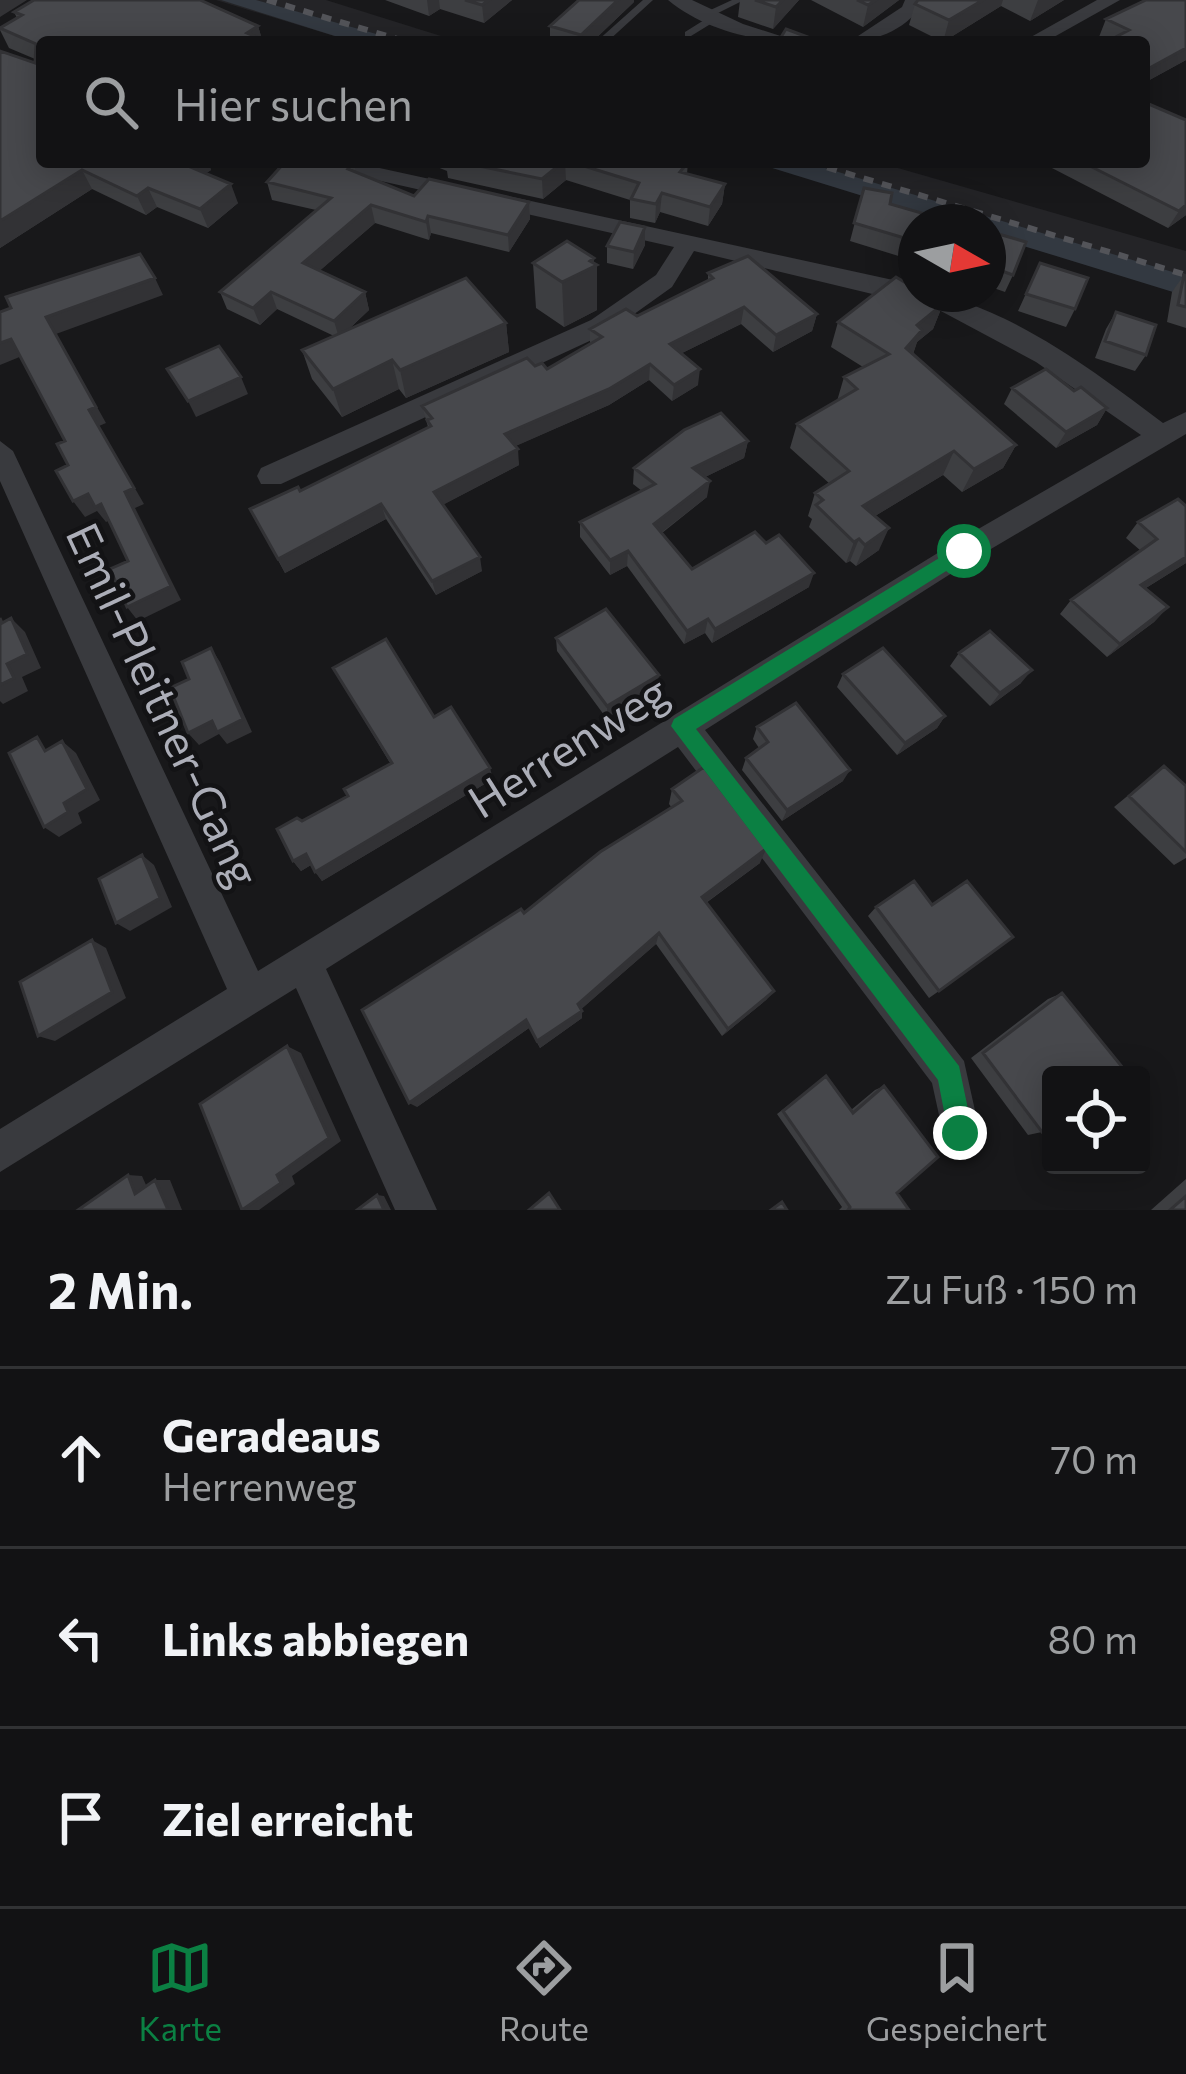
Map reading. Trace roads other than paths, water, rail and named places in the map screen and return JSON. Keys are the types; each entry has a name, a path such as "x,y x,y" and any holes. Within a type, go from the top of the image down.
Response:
{"street":[{"path":"677,0 711,17 771,36"},
{"path":"868,36 910,10 914,0"},
{"path":"1042,36 1111,0"},
{"path":"350,168 898,288"},
{"path":"271,476 600,326 664,280 690,240"},
{"path":"968,312 1174,429"},
{"name":"Herrenweg","path":"0,1152 964,551 1174,429"},
{"name":"Emil-Pleitner-Gang","path":"0,451 249,994"},
{"path":"682,726 950,1075 960,1133"},
{"path":"303,962 416,1210"}],"lane":[{"path":"609,36 648,0"},
{"path":"688,34 739,0"}],"waterway":[{"path":"232,0 358,36"},
{"path":"798,168 917,204"},
{"path":"1006,231 1186,286"}],"railway":[{"path":"267,0 387,36"},
{"path":"829,168 1186,275"}]}
